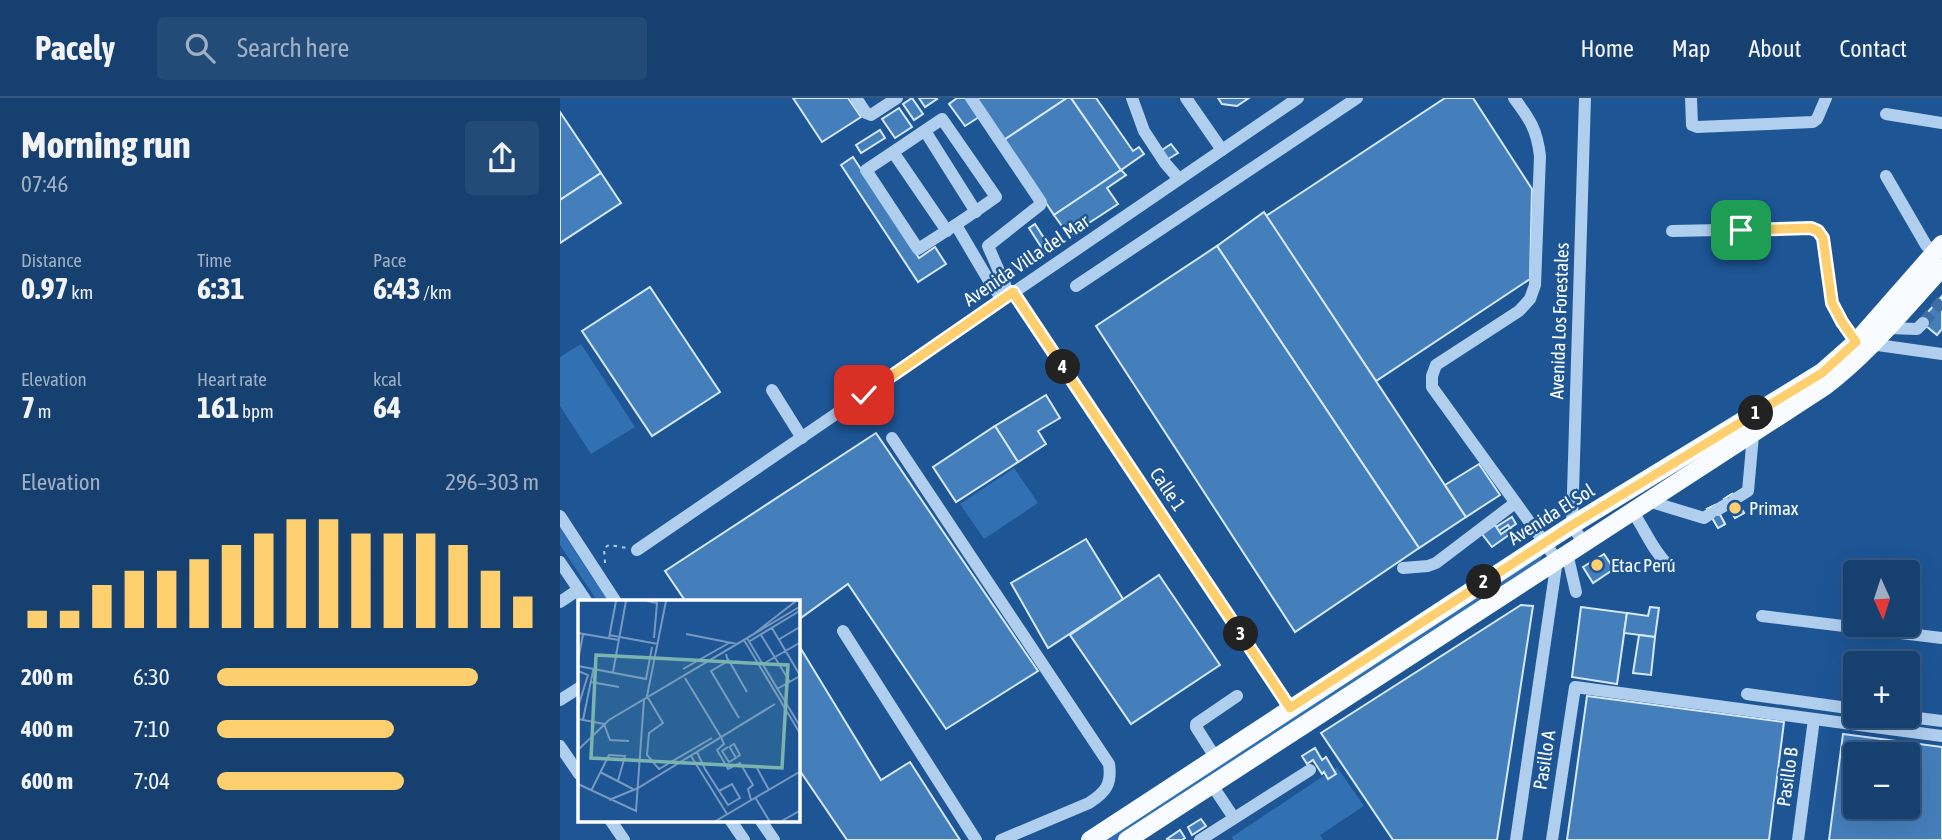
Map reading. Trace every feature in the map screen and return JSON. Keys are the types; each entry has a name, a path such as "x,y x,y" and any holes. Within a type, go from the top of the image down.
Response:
{"main road":[{"name":"Avenida El Sol","path":"1090,840 1572,525 1822,373 1940,256"},
{"path":"1127,840 1825,387 1850,367 1888,328 1940,256"}],"street":[{"path":"856,98 866,113 871,115 897,98"},
{"path":"971,98 1041,202 988,246 1008,295"},
{"path":"1132,98 1144,131 1179,179"},
{"path":"1186,98 1222,150"},
{"name":"Avenida Villa del Mar","path":"637,550 1298,98"},
{"path":"1076,286 1357,98"},
{"path":"1514,98 1530,118 1538,136 1540,156 1535,285 1530,299 1520,311 1436,365 1432,387 1545,543 1562,557 1576,592"},
{"name":"Avenida Los Forestales","path":"1572,525 1585,98"},
{"path":"1690,98 1692,125 1697,127 1813,122 1826,98"},
{"path":"1886,114 1942,123"},
{"path":"942,119 996,197 918,249 866,170 893,152 942,119"},
{"path":"925,131 976,212"},
{"path":"893,152 989,281 1008,295"},
{"path":"1886,176 1926,245 1940,256"},
{"path":"1672,231 1811,228 1818,231 1823,238 1832,303 1856,342 1942,354"},
{"name":"Calle 1","path":"1008,295 1290,708"},
{"path":"1888,328 1917,329 1923,323"},
{"path":"772,390 802,438"},
{"path":"1648,501 1704,518 1748,491 1752,435"},
{"path":"892,438 1109,764 1111,776 1108,785 1101,795 1090,803 1001,840"},
{"path":"1403,568 1436,563 1516,503"},
{"path":"1633,511 1656,551 1668,565"},
{"path":"560,516 616,600"},
{"path":"1572,525 1583,542"},
{"path":"1516,840 1562,557 1572,525"},
{"path":"560,562 586,600"},
{"path":"560,592 576,586"},
{"path":"560,602 576,586"},
{"path":"1762,616 1942,638"},
{"path":"843,631 976,840"},
{"name":"Pasillo A","path":"1552,840 1575,687 1814,719"},
{"path":"560,700 578,689"},
{"path":"1747,694 1843,707"},
{"path":"1215,757 1196,724 1237,696"},
{"path":"1920,718 1942,721"},
{"path":"1814,719 1942,736"},
{"name":"Pasillo B","path":"1798,840 1814,719"},
{"path":"560,746 578,773"},
{"path":"1200,840 1310,770"},
{"path":"1212,785 1234,818"},
{"path":"612,822 624,840"},
{"path":"762,822 774,840"}],"path":[{"path":"605,562 604,548 609,545 637,550"}],"shaded area":[{"path":"581,344 635,427 591,454 560,406 560,357"},
{"path":"1014,468 1038,503 984,539 960,504"},
{"path":"560,528 608,600 597,600 560,545"},
{"path":"1540,554 1540,561 1118,840 1105,840"},
{"path":"1337,767 1364,806 1320,835 1323,840 1233,840 1232,837"}],"building":[{"path":"793,98 848,98 861,117 822,142"},
{"path":"912,98 923,114 914,120 903,104"},
{"path":"919,98 936,98 937,99 925,107"},
{"path":"957,98 966,98 979,117 965,126 949,104"},
{"path":"976,98 1067,98 1004,140"},
{"path":"1067,98 1071,98 1121,170 1054,215 1004,140"},
{"path":"1071,98 1096,98 1133,151 1139,147 1144,154 1121,170"},
{"path":"1218,98 1249,98 1237,106 1222,104"},
{"path":"1445,98 1473,98 1532,189 1530,279 1376,381 1266,216"},
{"path":"899,108 912,127 895,138 882,119"},
{"path":"560,112 601,173 560,200"},
{"path":"880,130 885,138 861,153 856,145"},
{"path":"1171,144 1178,153 1165,161 1159,152"},
{"path":"853,157 919,258 935,247 946,264 918,282 841,165"},
{"path":"1121,170 1126,175 1107,188 1118,204 1069,236 1054,215"},
{"path":"601,173 621,203 560,243 560,200"},
{"path":"1264,212 1466,517 1419,548 1217,246"},
{"path":"1035,224 1051,249 1045,253 1029,228"},
{"path":"1217,246 1419,548 1295,632 1096,326"},
{"path":"650,287 720,392 652,436 582,331"},
{"path":"1942,296 1942,329 1937,335 1920,321"},
{"path":"1046,395 1060,418 1038,431 1046,444 1018,462 995,426"},
{"path":"995,426 1018,462 956,502 933,467"},
{"path":"876,433 1038,671 946,729 848,584 800,619 800,600 685,600 665,571"},
{"path":"1479,464 1500,495 1466,517 1445,485"},
{"name":"Primax","path":"1732,494 1744,513 1735,518 1724,499"},
{"name":"Primax","path":"1732,494 1744,513 1735,518 1724,499"},
{"name":"Primax","path":"1715,505 1725,524 1718,528 1707,509"},
{"name":"Primax","path":"1715,505 1725,524 1718,528 1707,509"},
{"path":"1512,517 1516,524 1510,528 1508,525 1499,531 1496,527"},
{"path":"1495,525 1501,534 1510,528 1513,532 1492,547 1482,534"},
{"path":"1086,539 1123,599 1048,648 1011,583"},
{"path":"1604,554 1614,569 1593,583 1583,567"},
{"path":"1159,575 1220,665 1131,724 1070,635"},
{"path":"1521,605 1533,606 1497,840 1393,840 1321,733"},
{"path":"1581,607 1627,613 1617,684 1572,677"},
{"path":"1650,607 1659,608 1655,637 1624,633 1627,613 1648,616"},
{"path":"1639,635 1655,637 1651,675 1633,673"},
{"path":"800,647 881,780 910,762 960,840 847,840 800,771"},
{"path":"1587,696 1784,722 1769,840 1567,840"},
{"path":"1843,734 1904,742 1843,742 1843,819 1920,819 1920,744 1942,747 1942,840 1829,840"},
{"path":"1315,748 1322,760 1326,757 1336,774 1328,779 1313,760 1307,764 1302,756"},
{"path":"1201,819 1206,826 1192,835 1188,827"},
{"path":"1180,830 1185,838 1167,839"}],"tunnel":[{"path":"1923,323 1942,301"}],"place":[{"name":"Primax","path":"1735,508"},
{"name":"Etac Perú","path":"1597,565"}],"route":[{"path":"864,395 1013,292 1290,708 1572,525 1822,373 1856,342 1832,303 1823,238 1818,231 1811,228 1741,230"}]}
